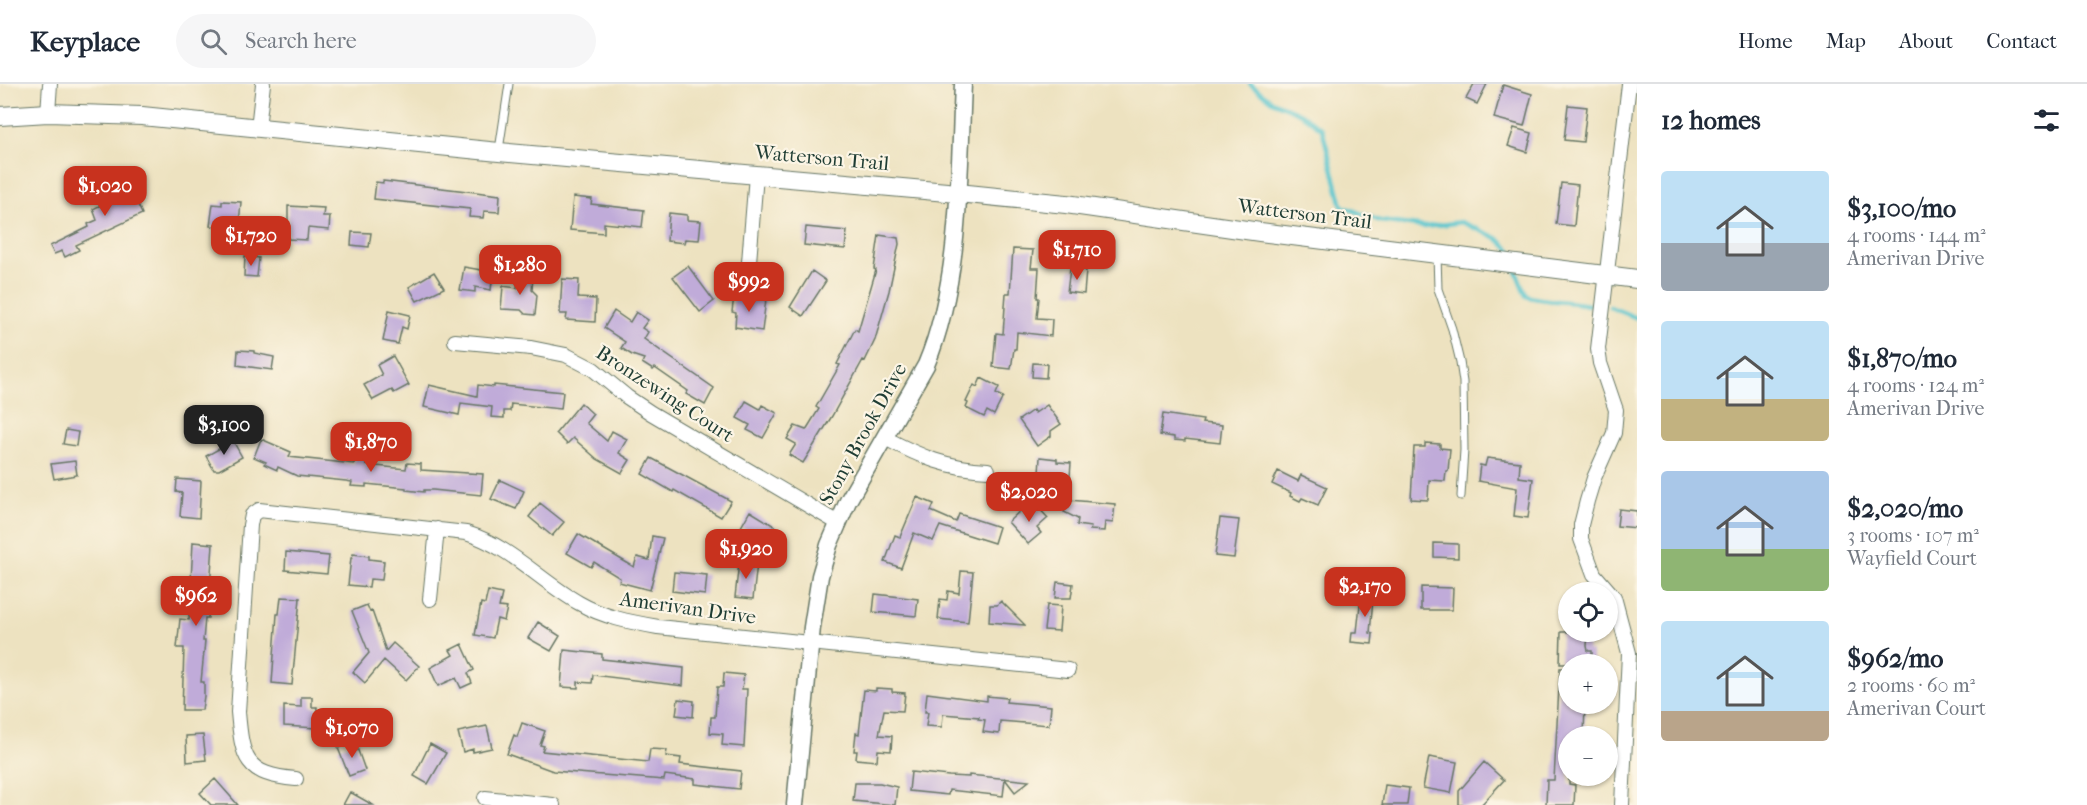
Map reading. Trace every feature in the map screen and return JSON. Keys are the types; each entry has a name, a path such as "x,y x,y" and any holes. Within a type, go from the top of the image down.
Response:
{"main road":[{"name":"Watterson Trail","path":"0,116 48,113 141,116 499,152 958,193 1077,205 1260,232 1637,279"}],"street":[{"path":"48,113 50,84"},
{"path":"258,128 263,84"},
{"name":"Stony Brook Drive","path":"795,805 811,643 820,576 829,545 848,501 926,365 936,341 945,306 958,193 963,84"},
{"path":"1622,805 1629,653 1614,597 1594,574 1581,539 1581,525 1594,478 1614,433 1616,410 1600,363 1598,349 1629,84"},
{"path":"749,262 756,175"},
{"name":"Bronzewing Court","path":"455,341 542,350 576,359 593,369 651,413 838,523"},
{"path":"885,438 951,466 988,470"},
{"name":"Amerivan Drive","path":"296,779 276,777 255,768 246,758 240,739 238,712 240,659 250,525 255,511 265,510 437,529 479,537 508,552 554,587 580,603 607,616 658,627 1068,670"},
{"path":"430,600 437,529"},
{"path":"485,798 553,805"}],"lane":[{"path":"499,152 510,84"},
{"path":"1437,253 1437,289 1452,329 1463,382 1464,450 1461,496"}],"building":[{"path":"1474,84 1487,84 1477,104 1466,99"},
{"path":"1503,85 1532,94 1524,126 1494,118"},
{"path":"1568,105 1587,107 1583,142 1564,140"},
{"path":"1514,128 1532,133 1527,152 1508,146"},
{"path":"133,181 139,194 134,196 142,214 76,245 79,250 65,257 62,251 54,254 50,246 89,227 88,224 97,220 93,209 105,203 100,191 111,186 113,190"},
{"path":"383,181 500,195 499,212 484,211 483,218 469,217 470,209 374,199 376,182 383,183"},
{"path":"1561,183 1578,185 1574,226 1556,224"},
{"path":"573,197 592,199 591,204 644,210 642,227 604,223 604,233 570,230"},
{"path":"222,201 241,202 239,224 223,222 223,227 210,226 213,204 222,205"},
{"path":"288,206 324,208 323,216 330,216 329,230 308,228 307,240 288,239"},
{"path":"669,213 687,215 687,220 701,221 699,240 685,239 684,243 667,241"},
{"path":"806,227 847,231 845,249 804,245"},
{"path":"352,232 371,233 369,247 351,245"},
{"path":"879,235 898,238 899,244 875,340 865,361 863,360 803,463 789,455 796,444 787,439 795,426 806,430 819,409 816,407 840,365 837,364 855,329 858,331 876,270 874,269"},
{"path":"1013,249 1033,250 1031,268 1039,268 1037,318 1052,319 1051,336 1017,332 1011,369 993,367 996,333 1003,334 1006,293 1010,293"},
{"path":"245,256 259,258 257,277 244,276"},
{"path":"688,266 714,301 700,312 673,277"},
{"path":"464,267 493,272 491,290 475,287 475,292 460,290"},
{"path":"1070,269 1086,270 1084,294 1067,292"},
{"path":"812,271 826,281 803,316 790,307"},
{"path":"434,272 444,288 417,301 409,287"},
{"path":"519,274 533,276 532,290 537,295 535,315 525,314 521,310 501,309 503,286 517,288"},
{"path":"562,279 579,280 578,298 596,299 595,322 566,320 567,314 560,314"},
{"path":"734,296 766,299 762,331 735,327 736,313 732,312"},
{"path":"389,310 410,315 407,329 402,327 398,344 383,341"},
{"path":"614,311 630,322 636,312 648,320 642,328 648,332 644,339 714,388 705,405 686,394 688,391 655,368 653,370 642,363 644,359 621,348 625,342 604,328"},
{"path":"238,350 254,351 254,353 274,357 272,370 237,365"},
{"path":"393,356 409,385 394,393 392,390 373,400 364,385 382,375 377,365"},
{"path":"1033,363 1047,364 1046,378 1032,377"},
{"path":"981,378 999,387 996,394 1003,397 994,415 987,411 984,417 966,408 968,403 966,402 974,385 977,387"},
{"path":"429,385 477,396 478,385 563,392 561,409 511,404 510,411 504,411 504,418 491,417 492,407 461,403 459,415 424,407"},
{"path":"746,401 760,409 762,405 777,413 763,438 747,430 750,425 737,418"},
{"path":"581,403 593,414 586,423 607,441 612,431 627,439 619,453 630,460 622,473 597,459 573,438 567,444 556,433"},
{"path":"1047,405 1061,424 1051,431 1051,436 1037,446 1019,420 1033,410 1035,413"},
{"path":"1163,414 1222,425 1220,443 1174,440 1174,437 1160,435"},
{"path":"66,430 78,432 76,446 63,444"},
{"path":"261,439 291,452 289,457 354,464 355,454 367,455 366,465 406,469 407,463 421,464 421,470 483,474 481,495 433,490 424,490 424,492 366,484 366,487 351,486 352,482 297,476 278,467 277,470 254,457"},
{"path":"233,441 242,457 219,470 214,470 206,456"},
{"path":"1425,443 1440,444 1440,448 1450,449 1448,471 1446,471 1445,481 1429,480 1428,500 1411,499 1414,447 1425,447"},
{"path":"1040,457 1071,463 1069,491 1038,489"},
{"path":"651,458 731,501 721,517 642,474"},
{"path":"1487,458 1520,462 1519,477 1533,479 1528,518 1514,516 1517,488 1478,481 1480,465 1485,466"},
{"path":"75,461 77,475 54,479 51,464"},
{"path":"1278,471 1298,481 1301,475 1327,487 1318,505 1302,498 1300,501 1290,496 1291,493 1272,484"},
{"path":"177,479 201,481 199,518 180,516 182,493 176,492"},
{"path":"500,480 524,491 516,509 491,499"},
{"path":"917,497 934,504 931,511 956,522 959,514 999,527 994,543 940,526 933,541 914,533 901,568 885,562 895,535 900,537"},
{"path":"1069,500 1115,504 1113,523 1105,522 1104,531 1090,530 1091,527 1077,525 1078,519 1064,512"},
{"path":"540,503 564,522 552,536 529,517"},
{"path":"1035,504 1048,518 1037,528 1041,533 1028,544 1008,522 1021,510 1024,514"},
{"path":"1619,509 1637,511 1637,528 1617,526"},
{"path":"750,511 776,527 767,543 741,527"},
{"path":"1220,518 1239,520 1234,558 1215,556"},
{"path":"578,534 634,567 637,557 649,560 652,536 663,538 650,590 619,582 620,578 594,562 591,567 567,553"},
{"path":"193,542 213,544 208,618 205,618 203,641 205,641 201,682 204,682 204,696 202,710 182,710 184,648 177,648 180,619 189,620"},
{"path":"1434,543 1458,544 1458,558 1434,557"},
{"path":"286,552 329,556 327,574 285,570"},
{"path":"353,554 384,561 382,580 370,579 369,587 348,585"},
{"path":"739,562 757,563 753,599 735,597"},
{"path":"961,571 973,572 968,622 938,619 940,599 947,600 948,591 959,593"},
{"path":"674,572 707,575 705,595 672,591"},
{"path":"1057,582 1073,584 1071,598 1055,598"},
{"path":"1362,586 1374,588 1370,633 1373,634 1372,644 1351,642 1352,632 1357,632"},
{"path":"1421,587 1453,588 1452,610 1421,610"},
{"path":"488,591 502,594 499,607 507,608 504,621 497,619 493,638 475,635 481,603 485,604"},
{"path":"875,594 918,599 916,616 873,612"},
{"path":"281,597 300,598 292,685 272,683 277,614 279,614"},
{"path":"1001,601 1025,625 989,622 990,605 997,605"},
{"path":"367,605 370,612 372,611 386,651 393,643 419,666 406,680 384,660 365,683 353,672 369,653 352,611"},
{"path":"1047,605 1061,606 1059,631 1044,630"},
{"path":"538,622 560,636 551,651 528,638"},
{"path":"1561,642 1587,642 1588,651 1592,651 1592,654 1560,654"},
{"path":"462,644 474,670 468,673 472,683 461,688 456,678 438,686 430,668 453,655 450,650"},
{"path":"564,650 602,654 602,659 684,668 683,686 593,675 592,683 578,682 578,688 561,687"},
{"path":"724,673 744,675 742,689 747,689 744,747 722,745 723,734 710,733 711,717 715,717 717,687 723,687"},
{"path":"876,688 905,693 903,711 884,710 879,735 892,736 891,751 878,750 877,761 856,759 857,751 854,751 856,733 859,734 864,690 876,691"},
{"path":"927,693 987,701 987,696 1007,698 1006,702 1051,706 1049,725 1000,721 999,734 983,732 985,720 978,719 979,717 943,714 942,727 926,726"},
{"path":"301,697 312,697 312,707 317,707 316,728 284,726 284,706 301,707"},
{"path":"678,699 694,701 693,717 676,715"},
{"path":"1558,705 1558,714 1585,714 1584,726 1558,726 1558,786 1575,786 1574,805 1546,805 1547,780 1554,780"},
{"path":"522,723 545,731 540,745 544,746 542,751 648,762 650,749 667,750 666,756 681,758 680,764 741,771 739,789 695,784 695,779 665,775 664,780 553,771 507,754 514,735 517,737"},
{"path":"487,726 492,748 463,752 458,732"},
{"path":"203,735 206,760 187,762 186,736"},
{"path":"355,742 365,770 349,776 338,748"},
{"path":"430,744 446,753 428,784 414,776"},
{"path":"1429,757 1457,762 1451,793 1423,788"},
{"path":"1484,762 1504,780 1481,805 1459,805 1459,791"},
{"path":"911,772 949,776 969,777 969,775 1029,781 1015,792 1005,779 1003,796 949,790 948,795 909,791"},
{"path":"215,779 238,805 211,805 200,793"},
{"path":"855,783 880,783 897,787 895,805 853,801"},
{"path":"1385,785 1409,788 1407,805 1382,805"},
{"path":"350,792 373,805 343,805"}],"waterway":[{"path":"1250,84 1272,101 1301,114 1322,129 1342,206 1380,221 1425,227 1461,222 1497,238 1510,250 1512,257"},
{"path":"1515,268 1526,296 1589,305"},
{"path":"1610,307 1637,318"}]}
